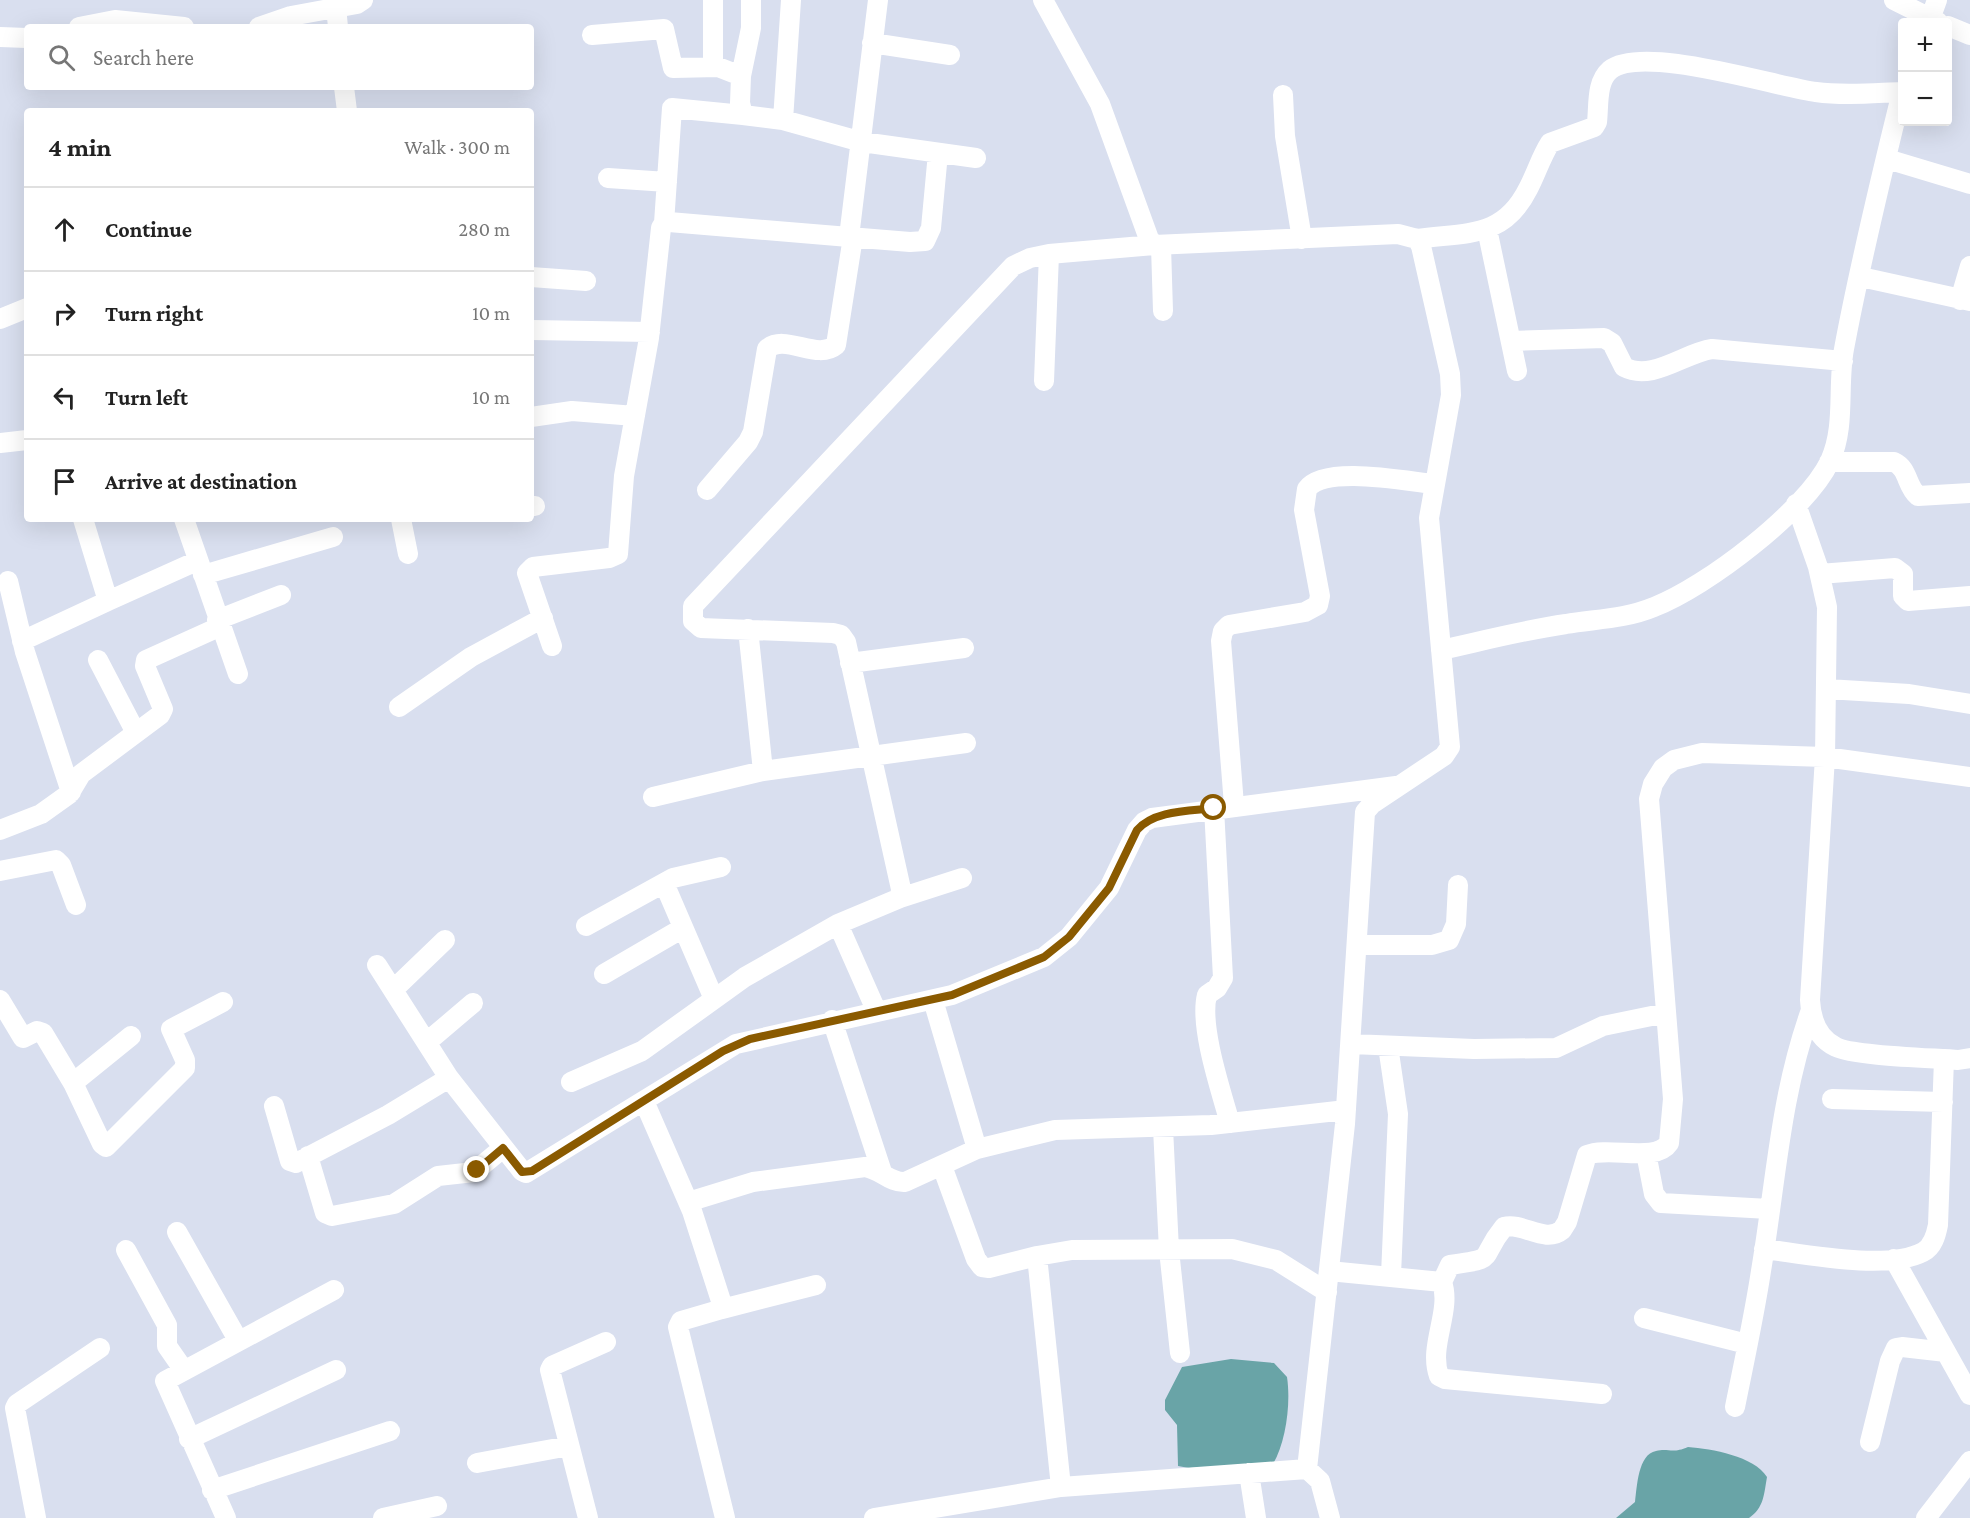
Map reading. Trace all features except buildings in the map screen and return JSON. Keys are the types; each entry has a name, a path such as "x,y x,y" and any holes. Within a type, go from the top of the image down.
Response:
{"street":[{"path":"268,24 291,16 337,17 363,0"},
{"path":"713,0 713,67"},
{"path":"743,115 740,103 741,76 751,28 751,0"},
{"path":"783,120 791,0"},
{"path":"707,490 748,442 753,432 767,349 776,344 827,350 836,345 851,237 878,0"},
{"path":"1043,0 1111,133 1149,239 1158,245"},
{"path":"1894,0 1927,18"},
{"path":"1936,18 1937,0"},
{"path":"94,24 115,20 154,24"},
{"path":"592,35 664,28 674,68 713,67 741,76"},
{"path":"1952,29 1970,35"},
{"path":"0,36 24,39"},
{"path":"872,43 950,55"},
{"path":"900,898 901,889 846,642 841,635 696,626 693,621 693,606 769,523 838,455 992,286 1022,261 1049,254 1158,245 1398,234 1417,239 1488,229 1499,225 1518,206 1550,143 1594,127 1597,122 1603,79 1611,69 1623,64 1672,62 1833,94 1898,92"},
{"path":"344,90 347,108"},
{"path":"1283,95 1285,136 1302,239"},
{"path":"552,646 528,577 529,570 533,567 609,558 618,554 624,476 650,332 664,223 672,108 783,120 862,142 976,158"},
{"path":"1441,650 1566,624 1619,618 1655,607 1687,591 1726,566 1780,522 1819,480 1837,443 1842,361 1898,110"},
{"path":"664,223 910,242 925,241 931,228 938,153"},
{"path":"1887,159 1970,184"},
{"path":"608,178 667,182"},
{"path":"1488,229 1517,371"},
{"path":"1307,1469 1346,1110 1365,812 1444,756 1450,747 1429,518 1451,383 1421,246 1417,239"},
{"path":"1158,245 1163,311"},
{"path":"1044,381 1049,254"},
{"path":"1861,277 1965,301 1970,266"},
{"path":"534,277 586,281"},
{"path":"0,319 24,309"},
{"path":"534,330 650,332"},
{"path":"1511,341 1609,339 1624,367 1634,370 1661,368 1699,351 1712,349 1842,361"},
{"path":"534,417 572,411 635,416"},
{"path":"0,443 24,440"},
{"path":"1829,462 1894,462 1900,465 1912,491 1918,496 1970,493"},
{"path":"1234,805 1221,641 1223,631 1229,625 1305,612 1318,605 1320,596 1304,510 1307,489 1320,478 1334,477 1377,478 1433,484"},
{"path":"1735,1407 1764,1249 1776,1154 1794,1065 1811,1010 1826,757 1827,607 1820,574 1796,504"},
{"path":"83,522 108,601"},
{"path":"185,522 218,623 238,674"},
{"path":"402,522 408,554"},
{"path":"22,641 108,601 200,568 333,537"},
{"path":"1820,574 1895,568 1903,574 1905,599 1914,601 1970,596"},
{"path":"8,581 22,641 71,792"},
{"path":"0,830 41,814 71,792 81,774 160,715 163,709 145,666 146,660 218,623 281,595"},
{"path":"399,707 471,657 543,618"},
{"path":"748,629 763,771"},
{"path":"850,663 964,648"},
{"path":"98,660 136,732"},
{"path":"1827,689 1902,694 1970,704"},
{"path":"653,797 763,771 966,743"},
{"path":"1602,1394 1531,1389 1445,1379 1439,1376 1437,1362 1444,1295 1442,1282 1450,1265 1486,1258 1504,1227 1511,1226 1546,1235 1562,1230 1574,1202 1587,1155 1603,1151 1646,1153 1665,1148 1672,1126 1666,1013 1649,799 1653,784 1663,768 1674,760 1702,753 1826,757 1970,777"},
{"path":"377,965 449,1078 522,1172 526,1173 736,1044 876,1010 933,1000 1015,971 1044,957 1069,937 1109,888 1137,830 1144,822 1168,814 1401,785"},
{"path":"1214,808 1223,978 1222,984 1207,995 1205,1010 1212,1055 1230,1123"},
{"path":"0,871 56,860 61,866 76,905"},
{"path":"585,926 664,883 721,867"},
{"path":"571,1082 642,1051 745,977 838,924 900,898 962,878"},
{"path":"664,883 714,999"},
{"path":"1358,945 1432,945 1449,940 1456,924 1458,885"},
{"path":"838,924 876,1010"},
{"path":"604,974 683,928"},
{"path":"393,990 445,940"},
{"path":"0,1000 23,1038 37,1031 43,1033 72,1083 102,1144 110,1146 185,1068 185,1060 171,1029 223,1002"},
{"path":"933,1000 977,1149"},
{"path":"427,1042 473,1003"},
{"path":"1811,1010 1815,1026 1836,1047 1944,1059 1970,1058"},
{"path":"1351,1044 1556,1048 1603,1026 1666,1013"},
{"path":"832,1020 882,1172"},
{"path":"72,1083 131,1036"},
{"path":"1388,1046 1398,1114 1390,1275"},
{"path":"1764,1249 1874,1261 1924,1252 1935,1236 1941,1178 1944,1059"},
{"path":"274,1106 290,1161 296,1163 388,1115 449,1078"},
{"path":"1832,1099 1943,1102"},
{"path":"644,1101 688,1202 722,1309"},
{"path":"688,1202 765,1180 865,1167 882,1172 897,1182 905,1182 977,1149 1055,1130 1163,1128 1346,1110"},
{"path":"1163,1128 1169,1250 1180,1353"},
{"path":"308,1156 325,1212 332,1215 394,1204 438,1176 474,1172 503,1148"},
{"path":"1646,1153 1654,1194 1661,1203 1769,1209"},
{"path":"942,1166 976,1259 982,1267 1000,1266 1072,1250 1232,1249 1249,1251 1285,1264 1327,1292"},
{"path":"177,1232 238,1340"},
{"path":"126,1250 167,1324 167,1346 183,1369"},
{"path":"1037,1256 1061,1487"},
{"path":"1894,1259 1970,1395"},
{"path":"1329,1271 1390,1275 1442,1282"},
{"path":"725,1518 678,1327 681,1321 816,1285"},
{"path":"226,1518 164,1385 167,1378 333,1290"},
{"path":"1644,1318 1748,1344"},
{"path":"588,1518 550,1370 552,1366 606,1342"},
{"path":"36,1518 15,1408 17,1404 100,1348"},
{"path":"1870,1442 1890,1361 1896,1348 1946,1352"},
{"path":"189,1439 336,1370"},
{"path":"212,1490 390,1431"},
{"path":"477,1463 569,1446"},
{"path":"1926,1518 1970,1461"},
{"path":"874,1518 923,1515 1061,1487 1307,1469 1320,1481 1330,1518"},
{"path":"1248,1473 1256,1518"},
{"path":"383,1518 437,1506"}],"shaded area":[{"path":"1231,1359 1274,1363 1287,1377 1286,1422 1281,1445 1273,1464 1189,1468 1178,1466 1177,1425 1165,1410 1165,1400 1182,1367"},
{"path":"1688,1447 1732,1455 1761,1470 1767,1477 1758,1510 1749,1518 1616,1518 1635,1502 1642,1464 1650,1453"}],"route":[{"path":"477,1170 503,1148 522,1172 532,1171 736,1044 876,1010 926,1002 952,995 1015,971 1044,957 1069,937 1109,888 1137,830 1144,822 1168,814 1214,808"}]}
